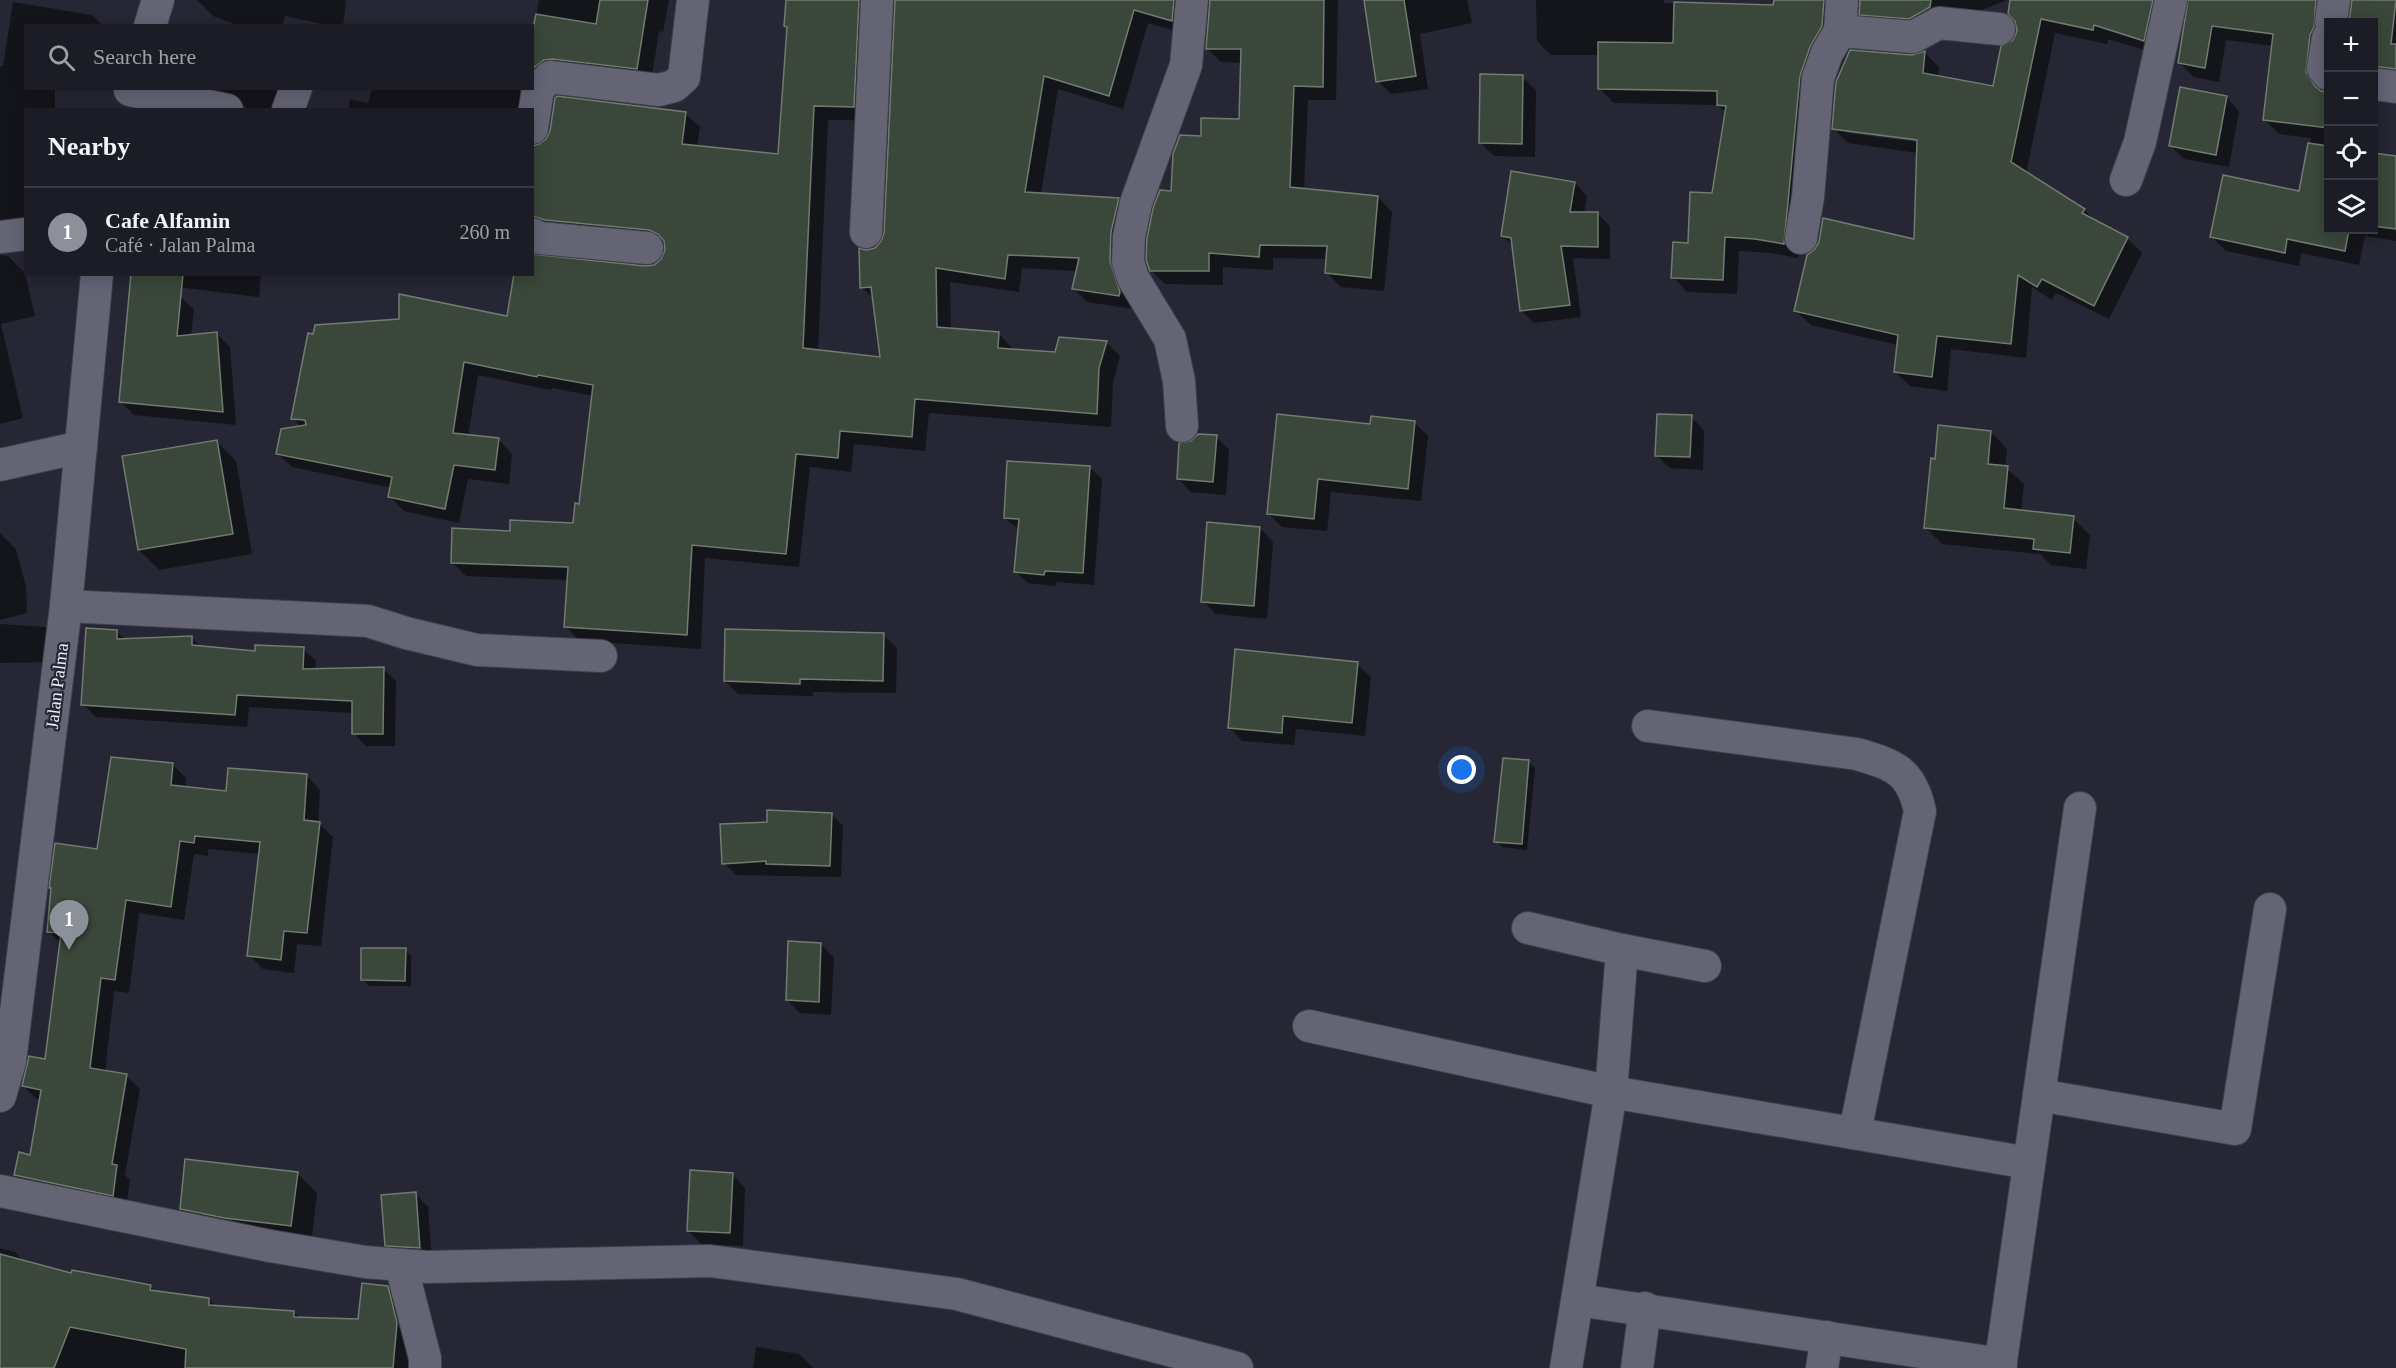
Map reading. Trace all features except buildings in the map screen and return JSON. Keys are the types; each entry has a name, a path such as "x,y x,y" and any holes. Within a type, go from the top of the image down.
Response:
{"street":[{"path":"151,24 158,0"},
{"path":"534,115 538,89 550,77 659,90 674,86 684,77 693,0"},
{"path":"866,232 877,0"},
{"path":"1182,426 1179,381 1170,339 1133,278 1128,262 1129,236 1136,203 1186,65 1192,0"},
{"path":"1800,238 1808,196 1818,78 1827,53 1840,31 1842,0"},
{"path":"2126,180 2140,142 2171,0"},
{"path":"2332,18 2334,0"},
{"path":"1840,31 1913,37 1939,23 1999,29"},
{"path":"2378,85 2396,87"},
{"path":"289,108 295,90"},
{"path":"129,96 213,108"},
{"path":"0,237 24,234"},
{"path":"534,235 540,238 647,248"},
{"name":"Jalan Palma","path":"0,1096 10,1061 66,606 97,276"},
{"path":"0,465 81,447"},
{"path":"66,606 368,621 406,633 477,650 601,656"},
{"path":"1648,726 1857,754 1885,762 1910,780 1920,811 1855,1132"},
{"path":"1578,1300 1827,1336 2000,1366 2080,808"},
{"path":"2039,1095 2235,1129 2270,909"},
{"path":"1528,928 1705,966"},
{"path":"1566,1368 1611,1092 1622,950"},
{"path":"1309,1026 1611,1092 2029,1163"},
{"path":"0,1191 270,1246 365,1262 427,1267 710,1261 957,1294 1237,1368"},
{"path":"401,1265 425,1358 424,1368"},
{"path":"1637,1368 1645,1308"},
{"path":"1822,1368 1827,1336"}],"place":[{"name":"Cafe Alfamin","path":"69,950"}]}
